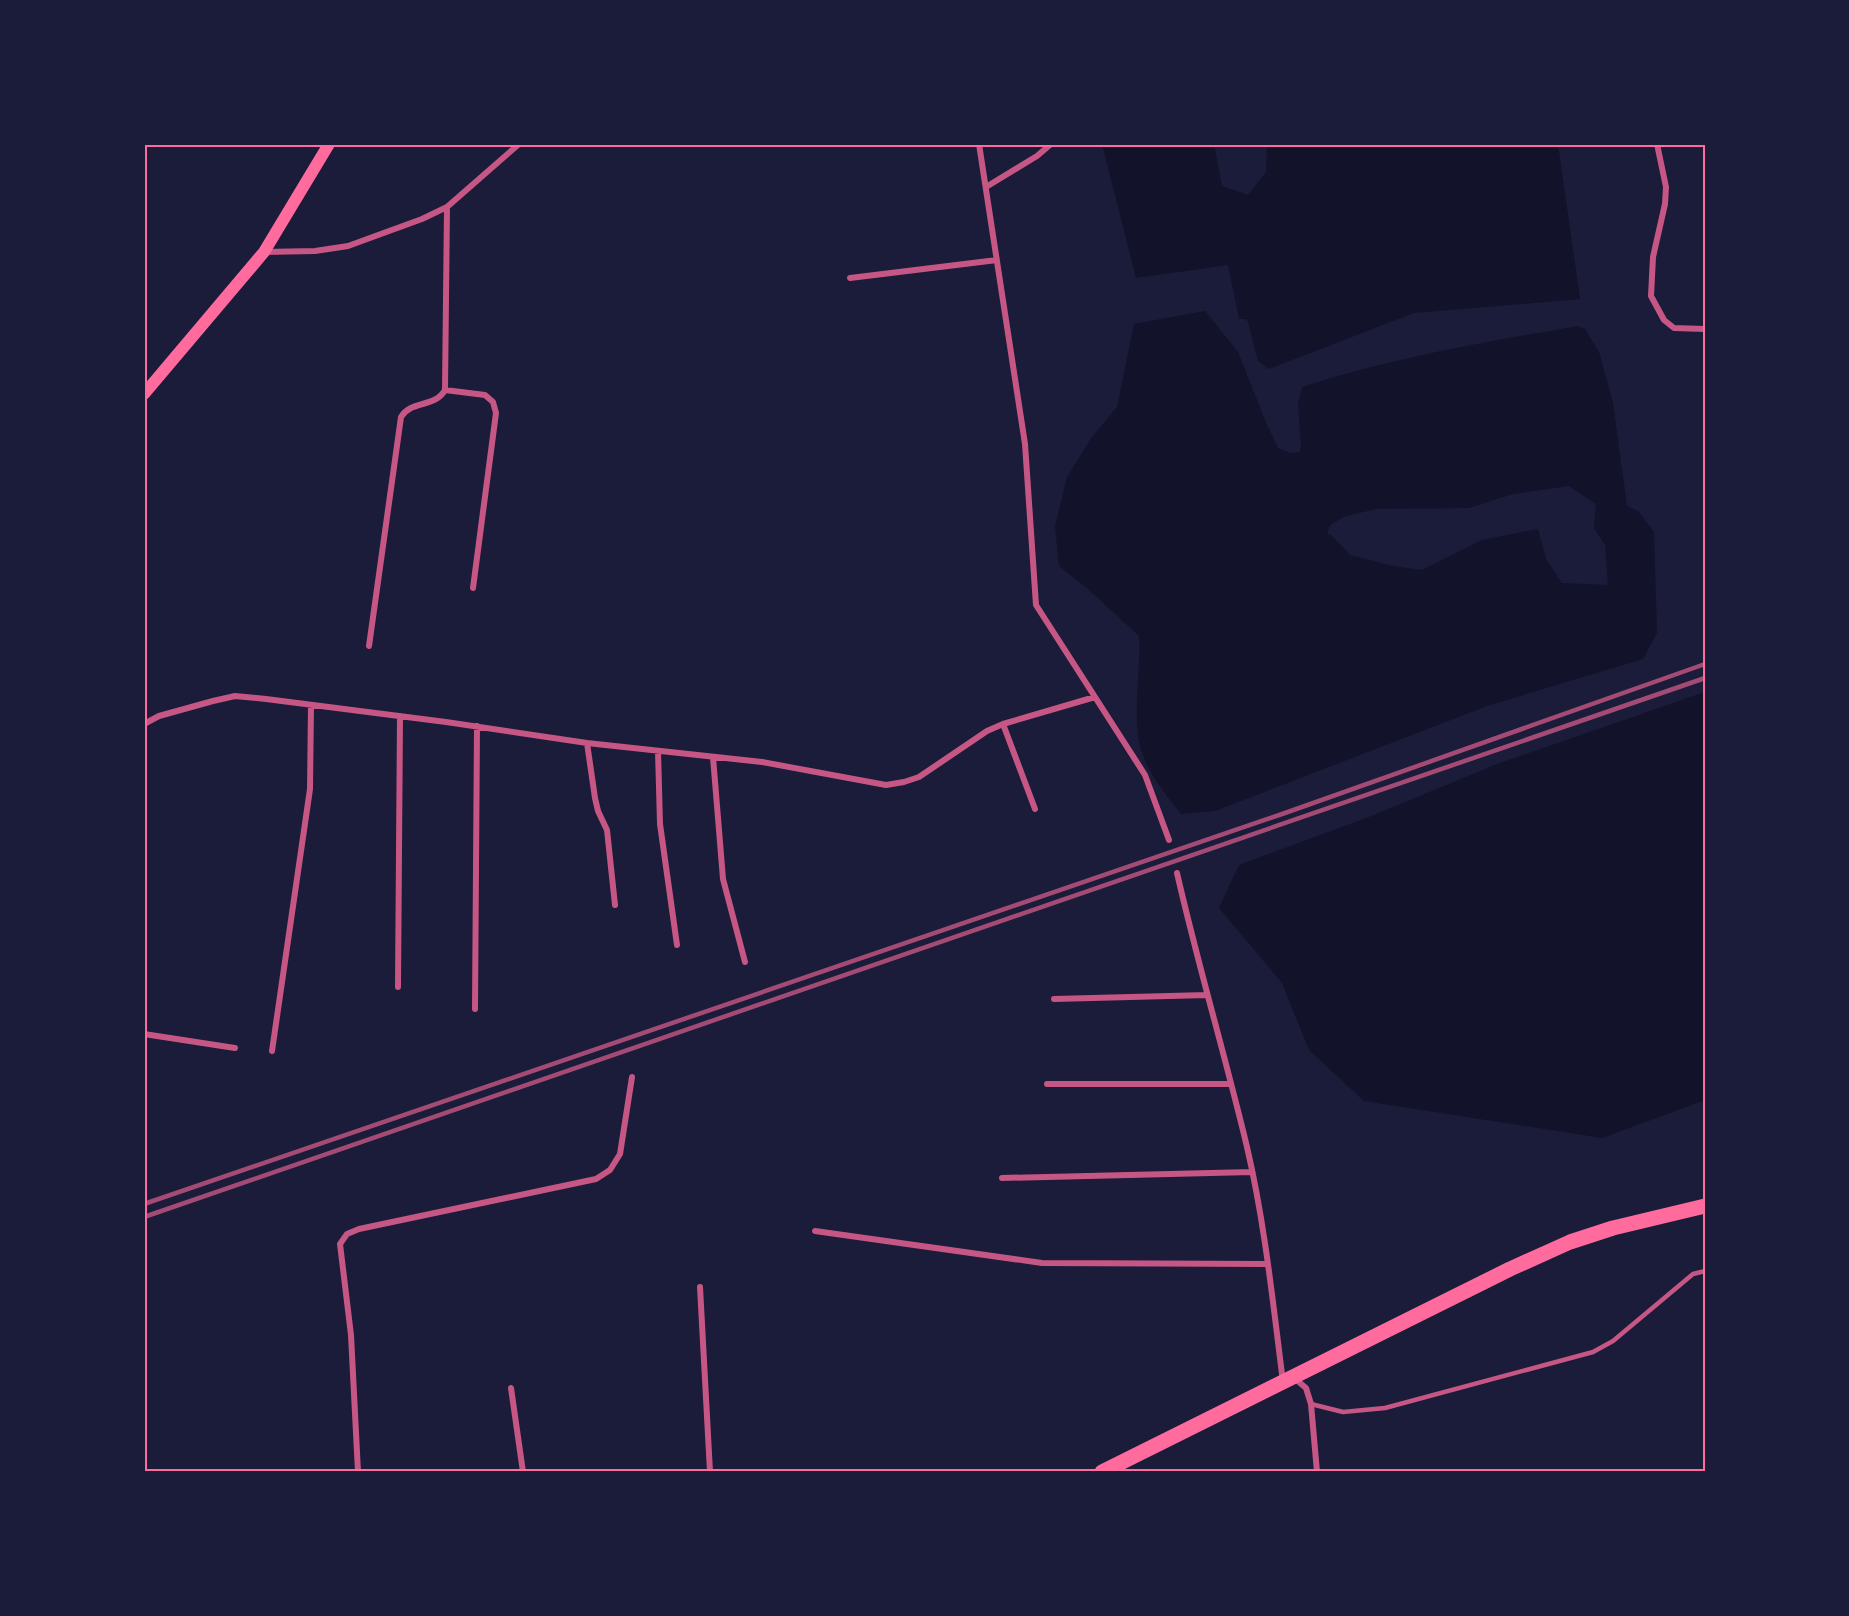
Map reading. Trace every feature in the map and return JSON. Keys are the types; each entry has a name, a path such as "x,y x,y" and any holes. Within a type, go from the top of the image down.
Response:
{"main road":[{"path":"144,394 264,252 328,144"},
{"path":"1101,1472 1510,1269 1570,1242 1613,1228 1705,1206"}],"street":[{"path":"264,252 315,251 348,246 422,219 447,207 519,144"},
{"path":"979,144 1025,444 1036,605 1145,776 1169,840"},
{"path":"986,187 1037,156 1051,144"},
{"path":"1657,144 1666,187 1665,204 1653,257 1651,296 1664,320 1674,328 1705,329"},
{"path":"369,646 401,417 412,407 433,402 445,390 447,207"},
{"path":"850,278 997,260"},
{"path":"445,390 485,395 493,402 496,413 473,588"},
{"path":"144,724 176,710 235,696 477,726 587,743 802,768 886,785 919,777 987,731 1003,724 1095,697"},
{"path":"272,1051 310,789 311,705"},
{"path":"398,987 400,716"},
{"path":"1003,724 1035,809"},
{"path":"475,1009 477,726"},
{"path":"587,743 595,798 607,830 615,905"},
{"path":"658,751 660,824 677,945"},
{"path":"713,757 723,879 745,962"},
{"path":"1177,873 1252,1172 1288,1380 1306,1388 1311,1404 1317,1472"},
{"path":"1054,999 1207,995"},
{"path":"144,1034 235,1048"},
{"path":"358,1472 351,1335 340,1244 347,1234 359,1228 596,1179 610,1170 620,1154 632,1077"},
{"path":"1047,1084 1230,1084"},
{"path":"1002,1178 1252,1172"},
{"path":"815,1231 1042,1263 1267,1264"},
{"path":"700,1287 710,1472"},
{"path":"512,1388 523,1472"}],"lane":[{"path":"1311,1404 1343,1412 1385,1408 1593,1352 1613,1341 1693,1274 1705,1271"}],"shaded area":[{"path":"1102,144 1214,144 1222,186 1248,195 1266,172 1267,144 1558,144 1580,299 1414,313 1269,369 1258,361 1248,322 1246,319 1239,319 1228,265 1136,278"},
{"path":"1205,311 1238,352 1278,448 1290,453 1300,452 1301,447 1298,404 1302,387 1370,367 1438,352 1578,326 1585,329 1599,352 1613,403 1627,506 1638,511 1654,532 1657,633 1643,659 1487,706 1215,811 1181,814 1150,771 1139,742 1137,716 1139,636 1059,566 1055,526 1067,477 1092,437 1117,407 1134,324","holes":["1569,486 1596,504 1594,528 1605,545 1608,585 1562,583 1546,559 1538,529 1482,540 1422,570 1393,566 1350,555 1331,535 1327,534 1330,525 1346,516 1376,509 1469,508 1513,494"]},
{"path":"1705,692 1705,1100 1602,1138 1364,1101 1309,1050 1282,983 1219,908 1239,865 1369,817 1497,764"}],"railway":[{"path":"144,1204 1285,813 1705,664"},
{"path":"144,1217 1705,678"}]}
